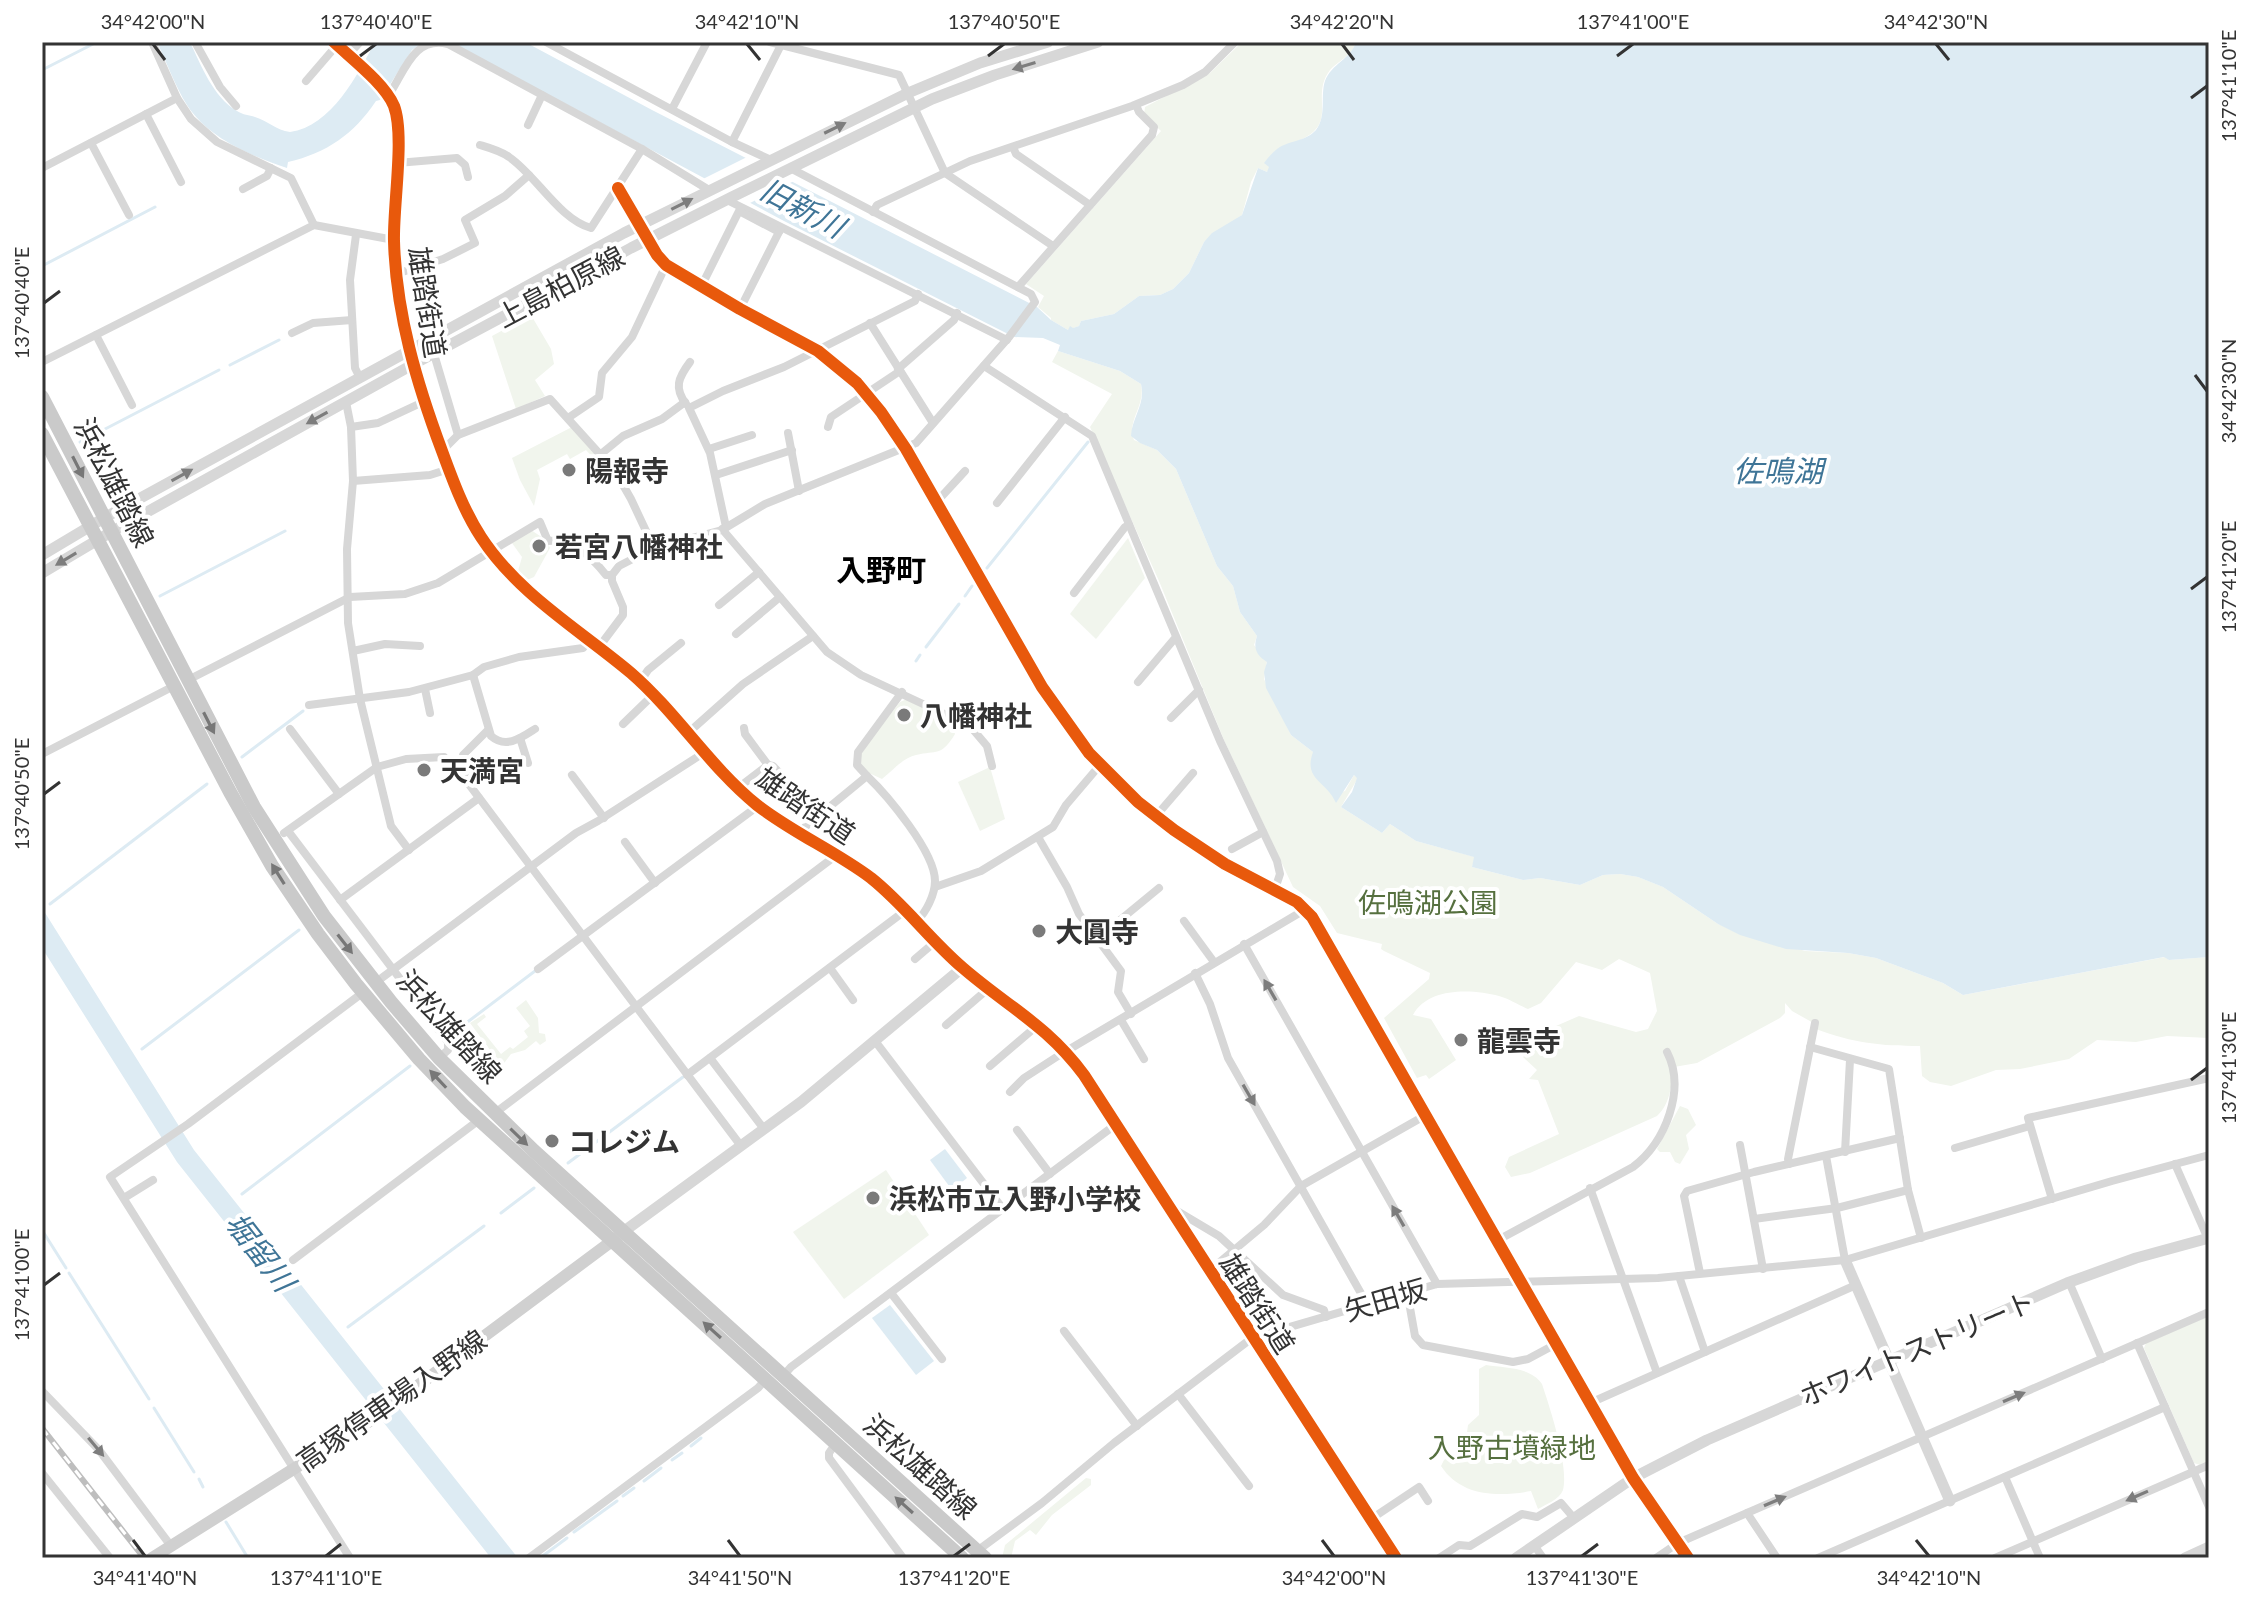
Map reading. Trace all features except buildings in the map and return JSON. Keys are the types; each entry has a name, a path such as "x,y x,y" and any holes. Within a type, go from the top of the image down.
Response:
{"main road":[{"name":"浜松雄踏線","path":"42,397 111,532 181,683 272,866 363,993 419,1059 479,1120 783,1376 972,1556"},
{"name":"浜松雄踏線","path":"42,434 94,533 273,840 324,916 376,983 439,1058 766,1379 836,1443 972,1556"},
{"name":"高塚停車場入野線","path":"152,1558 170,1551 373,1419 618,1236"}],"street":[{"path":"152,42 177,98 191,119 208,135 291,178 314,225"},
{"path":"195,42 220,87 236,106"},
{"path":"347,54 358,42"},
{"path":"386,93 392,90 419,48 434,42 454,47 712,189"},
{"path":"546,42 768,161"},
{"path":"672,109 707,42"},
{"path":"770,42 896,73 945,173 1053,246"},
{"name":"上島柏原線","path":"42,573 94,533 104,518 640,225 908,93 980,63 1048,42"},
{"name":"上島柏原線","path":"44,549 94,533 111,532 412,365 648,239 914,107 983,79 1098,42"},
{"path":"873,212 877,205 945,173 1136,105 1195,79 1215,64 1235,42"},
{"path":"306,81 336,44"},
{"name":"雄踏街道","path":"336,44 386,93 397,119 396,274 412,365 423,402 466,512 490,550 529,592 640,682 758,806 871,879 962,968 1038,1025 1066,1052 1396,1558"},
{"path":"732,142 781,45"},
{"path":"528,125 542,95"},
{"path":"42,168 177,98"},
{"path":"1018,287 1152,135 1154,127 1136,105"},
{"path":"146,114 181,182"},
{"path":"91,143 129,215"},
{"path":"480,145 506,155 558,205 591,228 642,149"},
{"path":"1013,147 1016,154 1090,205"},
{"path":"397,163 457,158 465,165 468,177"},
{"path":"243,189 267,176 271,168"},
{"path":"309,705 425,689 519,657 583,648 595,643 623,615 612,575 614,570 629,559 654,548 724,528 754,510 916,443 1034,305 1033,295 787,170"},
{"path":"396,274 443,259 475,243 465,220 505,196 529,175"},
{"path":"618,188 666,265 818,351 866,393 905,448 1049,698 1100,765 1156,816 1212,856 1306,909 1318,925 1633,1478 1688,1558"},
{"path":"730,198 781,229"},
{"path":"701,287 739,211 1008,338"},
{"path":"42,362 314,225 394,240"},
{"path":"740,309 781,229"},
{"path":"356,235 350,280 355,368 360,378"},
{"path":"568,418 599,397 602,373 632,337 666,265"},
{"path":"601,454 623,436 687,405 818,351 915,301 918,294"},
{"path":"828,427 831,417 899,370 954,320 957,313"},
{"path":"292,333 313,323 352,320"},
{"path":"870,323 933,423"},
{"path":"96,335 132,405"},
{"path":"434,354 458,435"},
{"path":"690,362 678,384 679,393 709,449 724,528 827,652 861,675 902,692 977,732 987,746 992,766"},
{"path":"984,366 1092,436 1176,637 1279,867 1275,889"},
{"path":"442,451 458,435 550,399 601,454 626,489 654,548"},
{"path":"346,402 351,427 353,481 347,549 348,623 360,699 391,826 409,850"},
{"path":"351,427 378,423 423,402"},
{"path":"997,503 1065,417"},
{"path":"788,433 799,491"},
{"path":"709,449 752,435"},
{"path":"716,475 792,450"},
{"path":"353,481 430,475 449,469"},
{"path":"935,501 965,471"},
{"path":"42,754 350,597 394,596 416,591 450,577 540,522 548,541 568,543 586,555 606,575 612,575"},
{"path":"1074,593 1129,525"},
{"path":"719,605 759,572"},
{"path":"736,634 780,597"},
{"path":"688,733 743,684 813,636"},
{"path":"1138,682 1176,637"},
{"path":"640,682 648,670 681,643"},
{"path":"353,651 385,644 420,646"},
{"path":"473,675 491,736 502,743 520,738 535,729"},
{"path":"425,689 430,713"},
{"path":"1171,718 1199,690"},
{"path":"902,692 858,752 857,765 885,793 911,829 935,876 935,887 924,915 917,921"},
{"path":"623,724 653,695"},
{"path":"744,728 768,765 773,766 819,815"},
{"path":"290,729 339,794"},
{"path":"488,730 463,755 468,783 741,1146"},
{"path":"520,738 528,763"},
{"path":"350,1558 110,1177 186,1125 576,833 705,752"},
{"path":"273,840 377,767 406,759 444,757"},
{"path":"738,788 768,765"},
{"path":"935,887 981,871 1038,837 1058,822 1066,805 1100,765"},
{"path":"1156,816 1193,773"},
{"path":"572,775 604,818"},
{"path":"801,834 867,776"},
{"path":"340,900 479,798"},
{"path":"538,969 758,806"},
{"path":"288,831 448,1042 448,1050 439,1058"},
{"path":"1232,849 1263,832"},
{"path":"1038,837 1079,914 1121,971 1118,992 1131,1014"},
{"path":"625,842 655,883"},
{"path":"495,1113 830,860 834,853"},
{"path":"1097,939 1159,888"},
{"path":"1010,1092 1024,1078 1066,1052 1306,909"},
{"path":"687,1075 906,910"},
{"path":"1184,921 1214,962"},
{"path":"915,959 936,941"},
{"path":"1244,944 1437,1284"},
{"path":"830,968 853,1000"},
{"path":"618,1236 764,1129 962,968"},
{"path":"1195,973 1214,1015 1228,1058 1367,1304"},
{"path":"946,1025 989,988"},
{"path":"1121,1020 1144,1059"},
{"path":"1789,1164 1815,1023"},
{"path":"990,1066 1038,1025"},
{"path":"875,1041 1003,1209"},
{"path":"1810,1047 1889,1069 1908,1190 1921,1238"},
{"path":"1498,1240 1640,1162 1671,1108 1676,1085 1667,1052"},
{"path":"710,1058 764,1129"},
{"path":"1845,1152 1850,1060"},
{"path":"2052,1199 2028,1118 2209,1078"},
{"path":"1209,1271 1237,1250 1301,1186 1426,1115"},
{"path":"293,1260 479,1120"},
{"path":"783,1376 1115,1125"},
{"path":"1955,1148 2030,1126"},
{"path":"1017,1130 1050,1174"},
{"path":"1700,1273 1684,1196 1687,1191 1900,1138"},
{"path":"1740,1145 1763,1269"},
{"name":"矢田坂","path":"1252,1338 1437,1284 1679,1276 1845,1260 2209,1155"},
{"path":"1826,1156 1845,1260 1950,1501"},
{"path":"2175,1164 2209,1239"},
{"path":"124,1198 153,1180"},
{"path":"1590,1188 1657,1373"},
{"path":"1754,1219 1837,1208 1908,1190"},
{"path":"1172,1215 1177,1211 1194,1219 1237,1250 1283,1295 1324,1310 1326,1317"},
{"name":"ホワイトストリート","path":"1516,1558 1633,1478 1734,1427 2069,1282 2128,1260 2209,1239"},
{"path":"1679,1276 1705,1352"},
{"path":"2069,1282 2102,1359"},
{"path":"1590,1403 1856,1285"},
{"path":"1407,1291 1415,1336 1423,1345 1513,1362 1528,1359 1556,1344"},
{"path":"891,1293 942,1359"},
{"path":"1656,1558 1678,1543 2209,1312"},
{"path":"1064,1331 1137,1426"},
{"path":"972,1556 1252,1338"},
{"path":"2137,1343 2209,1507"},
{"path":"529,1558 766,1379"},
{"path":"42,1391 99,1450 170,1551"},
{"path":"1178,1394 1249,1486"},
{"path":"1818,1558 2165,1407"},
{"path":"836,1443 829,1458 903,1558"},
{"path":"1995,1558 2209,1465"},
{"path":"42,1473 110,1558"},
{"path":"2005,1477 2040,1558"},
{"path":"1371,1519 1419,1487 1428,1501"},
{"path":"1439,1558 1459,1545 1470,1546 1522,1514 1537,1517 1561,1503 1573,1517"},
{"path":"1747,1513 1777,1558"},
{"path":"1534,1545 1543,1558"},
{"path":"2185,1558 2209,1547"}],"green space":[{"path":"1242,42 1356,42 1324,81 1322,112 1315,131 1284,146 1267,172 1258,168 1242,215 1204,242 1189,273 1173,289 1160,295 1139,296 1114,314 1081,321 1079,326 1068,330 1051,320 1038,307 1044,296 1026,284 1161,131 1144,115 1145,107 1210,73"},
{"path":"531,315 551,349 554,364 535,380 545,396 516,409 492,336"},
{"name":"佐鳴湖公園","path":"1058,351 1120,371 1141,384 1141,399 1132,426 1134,440 1157,450 1176,469 1217,566 1233,586 1240,612 1257,636 1254,645 1267,661 1264,679 1291,735 1313,752 1325,787 1333,795 1345,791 1354,775 1358,778 1341,807 1382,833 1390,824 1416,841 1475,857 1472,867 1523,880 1540,878 1580,885 1603,875 1638,877 1663,887 1718,924 1805,951 1876,958 1943,983 1963,995 2165,957 2169,960 2209,957 2209,1038 2167,1036 2136,1042 2097,1040 2069,1059 2020,1069 1996,1070 1951,1086 1930,1082 1922,1076 1920,1046 1867,1043 1829,1034 1816,1029 1817,1025 1792,1011 1785,1003 1785,1013 1780,1018 1697,1063 1674,1067 1668,1100 1657,1116 1530,1173 1511,1177 1505,1167 1509,1157 1559,1134 1538,1080 1529,1079 1537,1070 1523,1057 1524,1052 1543,1029 1579,1016 1636,1032 1648,1029 1657,1011 1650,973 1619,959 1602,970 1576,962 1541,1003 1528,1009 1503,997 1476,992 1452,992 1429,999 1413,1015 1431,1019 1456,1060 1429,1079 1426,1075 1417,1078 1384,1018 1429,979 1430,973 1384,951 1382,944 1337,933 1320,906 1293,887 1224,740 1159,581 1090,427 1112,394 1052,362"},
{"path":"572,427 600,459 597,462 586,450 570,459 567,454 537,470 540,479 534,506 512,458"},
{"path":"531,530 546,540 550,548 534,577 527,580 518,571 522,557 512,543"},
{"path":"1128,538 1145,578 1096,639 1070,614"},
{"path":"907,699 951,721 955,734 942,749 911,756 882,779 860,764 860,753 900,702"},
{"path":"990,767 1005,819 980,831 958,782"},
{"path":"526,1000 538,1018 539,1033 545,1034 546,1041 540,1045 536,1041 525,1050 511,1054 502,1066 470,1023 484,1014 486,1017 477,1024 501,1054 528,1037 524,1031 530,1026 516,1008"},
{"path":"1680,1106 1688,1109 1696,1125 1686,1135 1689,1149 1680,1164 1675,1162 1670,1152 1657,1149"},
{"path":"886,1170 929,1235 844,1299 793,1232"},
{"path":"2209,1316 2209,1461 2200,1465 2194,1463 2144,1348 2146,1343"},
{"name":"入野古墳緑地","path":"1486,1365 1524,1371 1542,1384 1558,1437 1564,1480 1559,1496 1538,1509 1531,1491 1494,1494 1470,1489 1459,1484 1441,1466 1444,1460 1465,1447 1468,1425 1479,1415 1479,1369"},
{"path":"1086,1478 1091,1479 1091,1485 1052,1515 1036,1535 1030,1530 1015,1541 1011,1558 1002,1558 1005,1545"}],"water":[{"path":"157,42 190,42 221,98 242,113 290,132 305,128 330,110 342,97 375,42 423,42 412,50 380,100 349,132 315,153 288,162 287,168 231,144 206,127 187,105"},
{"name":"佐鳴湖","path":"450,42 525,42 1037,307 1068,330 1070,326 1079,326 1081,321 1114,314 1139,296 1160,295 1173,289 1189,273 1204,242 1212,233 1242,215 1258,168 1267,172 1269,167 1264,163 1275,151 1316,130 1321,119 1325,81 1356,42 2209,42 2209,957 2169,960 2164,957 1963,995 1943,983 1876,958 1786,949 1740,935 1663,887 1638,877 1603,875 1580,885 1540,878 1523,880 1472,867 1474,857 1416,841 1390,824 1382,833 1341,807 1357,778 1354,775 1336,803 1313,774 1313,752 1291,735 1266,688 1264,672 1267,662 1256,651 1257,636 1240,612 1233,586 1217,566 1176,469 1157,450 1131,436 1142,398 1141,384 1120,371 1058,351 1060,345 1043,338 1014,337 784,221"},
{"name":"堀留川","path":"42,908 194,1150 518,1558 491,1558 177,1162 42,948"},
{"path":"945,1149 967,1178 952,1190 930,1160"},
{"path":"890,1305 934,1361 916,1375 872,1318"}],"pier":[{"path":"751,155 798,179 746,205 699,181"}],"waterway":[{"path":"42,70 97,42"},
{"path":"42,266 155,207"},
{"path":"230,365 279,340"},
{"path":"80,442 219,370"},
{"path":"987,568 1088,442"},
{"path":"160,596 285,531"},
{"path":"965,596 972,586"},
{"path":"926,647 959,604"},
{"path":"916,661 920,655"},
{"path":"242,757 303,711"},
{"path":"50,904 207,784"},
{"path":"142,1049 299,930"},
{"path":"449,1036 535,971"},
{"name":"堀留川","path":"242,1194 410,1066"},
{"path":"568,1163 683,1077"},
{"path":"501,1213 534,1188"},
{"path":"348,1327 484,1226"},
{"path":"42,1230 66,1268"},
{"path":"69,1273 149,1399"},
{"path":"154,1408 194,1472"},
{"path":"691,1446 701,1438"},
{"path":"672,1460 682,1453"},
{"path":"644,1481 661,1468"},
{"path":"199,1479 203,1487"},
{"path":"623,1496 634,1488"},
{"path":"574,1532 617,1501"},
{"path":"226,1522 248,1558"},
{"path":"540,1558 567,1538"}],"railway":[{"path":"42,1428 144,1558"}],"cycle path":[{"path":"334,42 376,81 394,106 399,152 394,241 403,322 433,426 459,496 481,537 531,594 648,689 740,790 771,815 871,878 951,957 1041,1029 1070,1058 1084,1075 1396,1558"},
{"path":"618,188 666,265 818,351 857,383 906,449 1042,687 1089,753 1138,802 1174,830 1225,864 1297,902 1312,917 1633,1478 1688,1558"}],"place":[{"name":"陽報寺","path":"569,470"},
{"name":"若宮八幡神社","path":"539,546"},
{"name":"八幡神社","path":"904,715"},
{"name":"天満宮","path":"424,770"},
{"name":"大圓寺","path":"1039,931"},
{"name":"龍雲寺","path":"1461,1040"},
{"name":"コレジム","path":"552,1141"},
{"name":"浜松市立入野小学校","path":"873,1198"}],"district":[{"name":"入野町","path":"881,569"}],"water label":[{"name":"旧新川","path":"803,207"}]}
